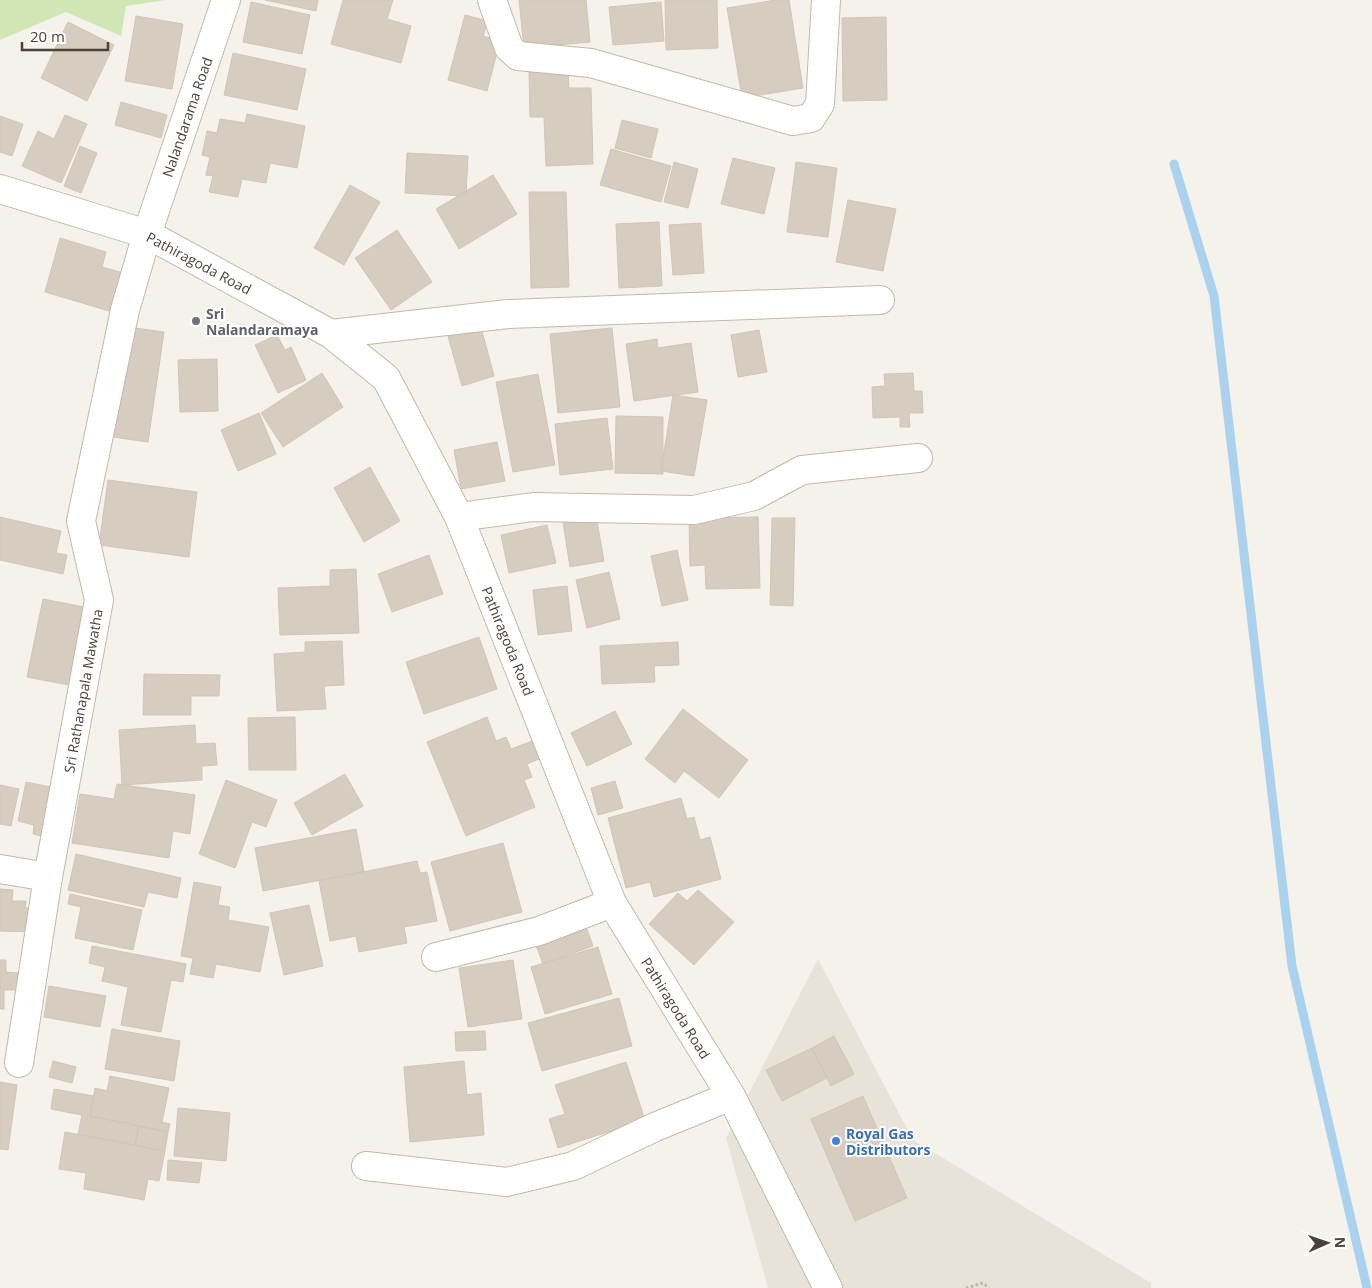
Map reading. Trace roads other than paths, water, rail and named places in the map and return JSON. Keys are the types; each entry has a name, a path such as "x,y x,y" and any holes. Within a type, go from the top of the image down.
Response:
{"street":[{"name":"Nalandarama Road","path":"147,234 226,0"},
{"path":"492,0 509,48 518,56 591,63 794,121 811,118 820,104 826,0"},
{"name":"Pathiragoda Road","path":"0,189 147,234 331,334 386,378 459,517 612,903 731,1096 828,1288"},
{"name":"Sri Rathanapala Mawatha","path":"19,1063 48,877 100,600 81,521 125,310 147,234"},
{"path":"331,334 508,314 880,300"},
{"path":"459,517 533,507 694,510 754,496 802,470 918,458"},
{"path":"0,869 48,877"},
{"path":"436,957 539,931 612,903"},
{"path":"366,1166 507,1182 573,1166 655,1127 731,1096"}],"waterway":[{"path":"1174,164 1214,296 1292,966 1367,1288"}],"place":[{"name":"Sri Nalandaramaya","path":"196,321"},
{"name":"Royal Gas Distributors","path":"836,1141"}]}
